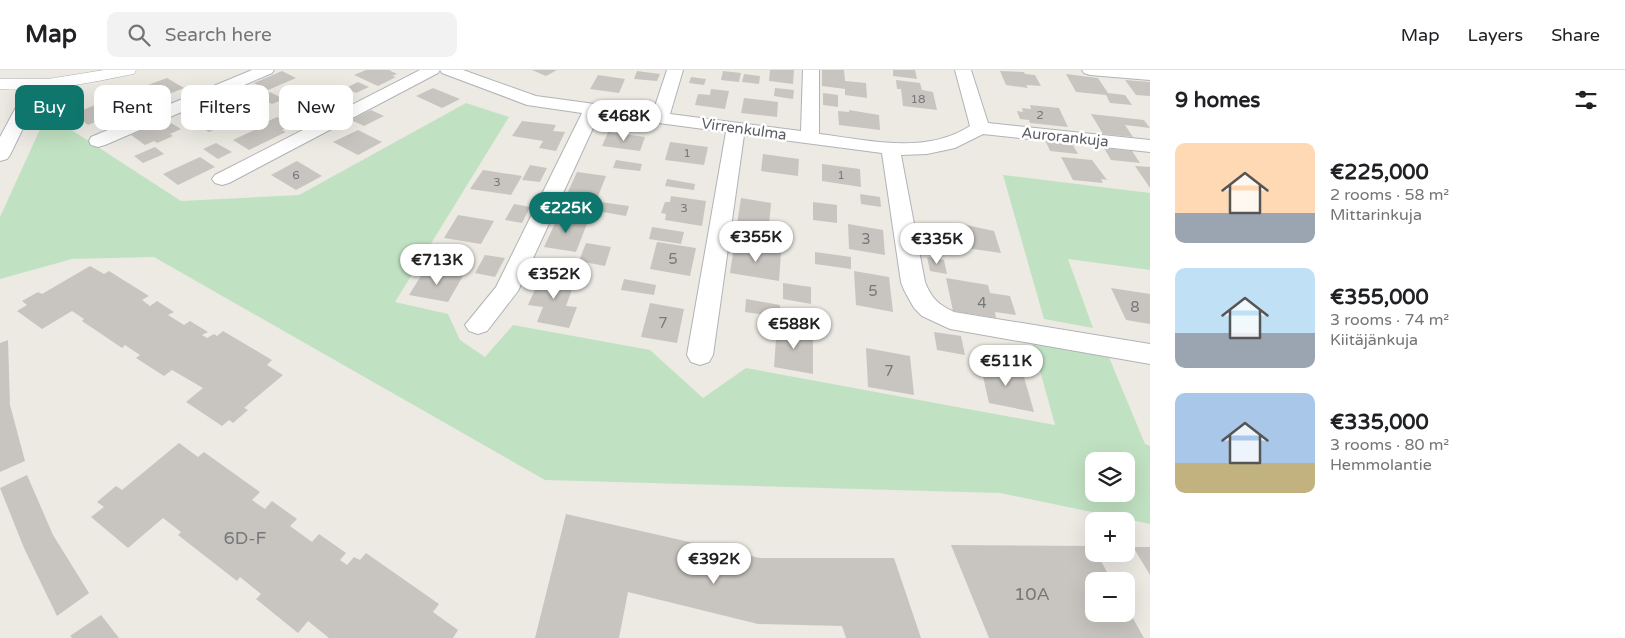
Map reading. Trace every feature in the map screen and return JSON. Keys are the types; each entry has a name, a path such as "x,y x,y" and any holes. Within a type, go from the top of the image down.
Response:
{"street":[{"path":"0,84 36,85 91,78 128,70"},
{"path":"98,141 266,70"},
{"path":"222,179 432,70"},
{"name":"Virrenkulma","path":"448,70 533,101 891,149 928,149 964,140 980,128"},
{"path":"660,118 675,70"},
{"path":"810,70 810,137"},
{"path":"963,70 980,128"},
{"path":"1090,70 1150,75"},
{"path":"478,325 506,291 593,110"},
{"path":"0,155 15,126"},
{"path":"700,355 736,128"},
{"name":"Aurorankuja","path":"980,128 1150,146"},
{"path":"891,149 913,282 920,301 933,313 950,320 1150,354"}],"green space":[{"path":"466,103 509,117 395,302 448,314 460,340 485,357 513,325 650,350 703,398 746,368 1055,425 1032,342 1108,355 1145,444 1150,446 1150,524 1135,521 1135,512 1092,512 1000,493 545,480 154,257 72,259 0,279 0,217 40,130 72,130 181,201 299,195"},
{"path":"1003,175 1150,193 1150,270 1068,259 1093,328 1044,319"}],"building":[{"path":"366,70 389,70 397,74 392,76 396,77 378,86 354,75"},
{"path":"532,70 557,70 546,76"},
{"path":"770,70 794,70 793,84 769,81"},
{"path":"822,70 844,70 845,81 866,83 867,98 845,95 845,89 822,86"},
{"path":"893,70 915,70 917,79 893,76"},
{"path":"282,71 296,78 269,90 269,85 254,83"},
{"path":"637,71 660,74 657,81 634,79"},
{"path":"723,71 741,73 739,82 721,80"},
{"path":"1000,71 1024,72 1025,74 1035,75 1041,86 1026,85 1028,88 1006,85"},
{"path":"744,74 760,76 759,84 742,82"},
{"path":"1066,74 1098,78 1108,93 1125,95 1132,105 1110,103 1106,95 1076,92"},
{"path":"598,75 625,79 619,93 590,89"},
{"path":"691,77 706,79 704,85 689,83"},
{"path":"167,78 181,86 181,89 171,93 171,85 148,85"},
{"path":"896,80 920,83 922,90 933,92 937,110 903,106 901,89 897,89"},
{"path":"1125,80 1150,82 1150,96 1136,95"},
{"path":"358,82 369,87 356,93 353,92 352,85"},
{"path":"433,88 460,99 442,108 416,96"},
{"path":"775,88 794,90 793,99 774,96"},
{"path":"711,89 729,91 725,109 695,105 698,94 710,95"},
{"path":"269,92 279,96 279,101 272,104 269,102"},
{"path":"823,93 838,95 838,107 823,105"},
{"path":"744,98 778,102 777,117 741,113"},
{"path":"94,105 94,122 88,125 84,122 84,110"},
{"path":"1030,105 1059,108 1068,127 1030,123 1029,120 1020,119 1017,111 1023,112 1022,108 1031,109"},
{"path":"371,110 384,116 364,126 353,121 353,119"},
{"path":"849,110 879,115 880,130 839,125 838,111 849,112"},
{"path":"1091,114 1144,120 1150,128 1125,125 1133,137 1103,134"},
{"path":"277,117 279,118 279,130 286,132 249,150 233,140 254,130 269,130 269,121"},
{"path":"522,121 556,125 553,131 565,132 556,151 539,148 543,141 512,136"},
{"path":"171,123 181,129 170,134 173,136 157,143 154,141 145,145 131,135 143,130 171,130"},
{"path":"358,130 382,142 358,155 333,142"},
{"path":"608,132 645,137 640,151 602,146"},
{"path":"670,142 708,147 704,165 665,160"},
{"path":"1046,142 1073,145 1078,154 1050,151"},
{"path":"216,143 232,152 218,159 203,149"},
{"path":"155,147 164,154 143,163 134,156"},
{"path":"1104,148 1132,151 1140,163 1111,160"},
{"path":"763,154 799,159 798,176 761,171"},
{"path":"200,157 215,167 178,185 163,174"},
{"path":"1061,157 1092,160 1107,180 1101,179 1103,183 1073,180"},
{"path":"616,160 642,164 640,171 613,168"},
{"path":"297,161 322,176 296,190 271,175"},
{"path":"822,164 860,169 861,187 822,181"},
{"path":"530,165 547,168 540,182 522,180"},
{"path":"1135,166 1150,167 1150,188"},
{"path":"483,170 522,176 511,195 470,189"},
{"path":"577,172 606,176 597,199 567,194"},
{"path":"667,179 695,184 694,190 665,186"},
{"path":"860,194 880,197 881,207 861,204"},
{"path":"671,196 706,201 702,226 665,220 666,214 661,213 665,202 670,202"},
{"path":"741,198 771,203 768,236 736,231"},
{"path":"601,202 629,206 626,216 597,211"},
{"path":"813,202 837,205 837,223 813,220"},
{"path":"514,204 530,207 522,223 505,220"},
{"path":"458,215 494,221 481,244 444,238"},
{"path":"558,217 588,221 576,252 544,247"},
{"path":"848,224 883,230 885,255 849,249"},
{"path":"962,224 994,231 1001,253 952,246 947,225 963,227"},
{"path":"652,227 684,232 681,244 649,239"},
{"path":"657,242 696,248 690,276 650,269"},
{"path":"586,243 611,247 605,266 579,261"},
{"path":"734,246 781,253 779,281 730,273"},
{"path":"815,252 851,257 851,269 815,264"},
{"path":"485,255 505,258 495,277 475,273"},
{"path":"927,257 944,260 947,274 930,271"},
{"path":"90,266 104,274 109,271 149,296 142,300 150,306 157,301 174,312 168,315 184,325 190,321 208,332 202,335 207,338 214,334 217,336 223,331 272,360 267,365 283,375 244,408 248,410 233,423 229,420 222,426 186,402 203,388 172,370 164,376 136,358 140,355 125,345 122,348 82,321 84,319 72,311 42,329 17,311 27,305 22,301 38,292 42,294"},
{"path":"424,271 445,274 447,271 464,274 448,302 409,295"},
{"path":"854,271 889,277 893,312 856,305"},
{"path":"542,274 576,279 566,306 577,307 569,328 537,322 543,307 528,305"},
{"path":"946,278 988,285 990,293 1010,296 1016,315 995,312 996,318 953,311"},
{"path":"624,279 656,285 654,295 621,290"},
{"path":"783,283 811,287 811,304 783,299"},
{"path":"1111,288 1150,294 1150,324 1126,320"},
{"path":"746,299 780,305 780,317 745,312"},
{"path":"650,303 684,309 677,343 641,337"},
{"path":"777,325 813,332 813,374 774,367"},
{"path":"934,332 961,336 965,355 937,350"},
{"path":"8,340 10,405 25,461 0,472 0,343"},
{"path":"866,348 910,356 914,395 868,387"},
{"path":"980,363 1022,370 1034,412 989,403"},
{"path":"179,443 198,457 204,452 260,492 252,500 265,509 272,501 297,519 290,526 312,542 319,534 346,553 340,560 347,565 354,557 360,560 366,553 439,604 433,612 458,630 453,638 329,638 308,621 298,633 256,599 261,594 240,577 237,581 178,535 181,532 163,518 128,548 91,517 104,507 97,502 116,486 122,490"},
{"path":"27,475 53,535 89,593 57,616 24,548 0,488"},
{"path":"566,514 760,558 894,558 921,638 846,638 842,626 758,624 628,592 619,638 535,638"},
{"path":"951,545 1085,546 1085,562 1101,562 1107,572 1085,572 1085,622 1135,622 1144,638 989,638"},
{"path":"1135,547 1150,547 1150,575 1135,550"},
{"path":"101,615 119,638 72,638 70,636"}]}
